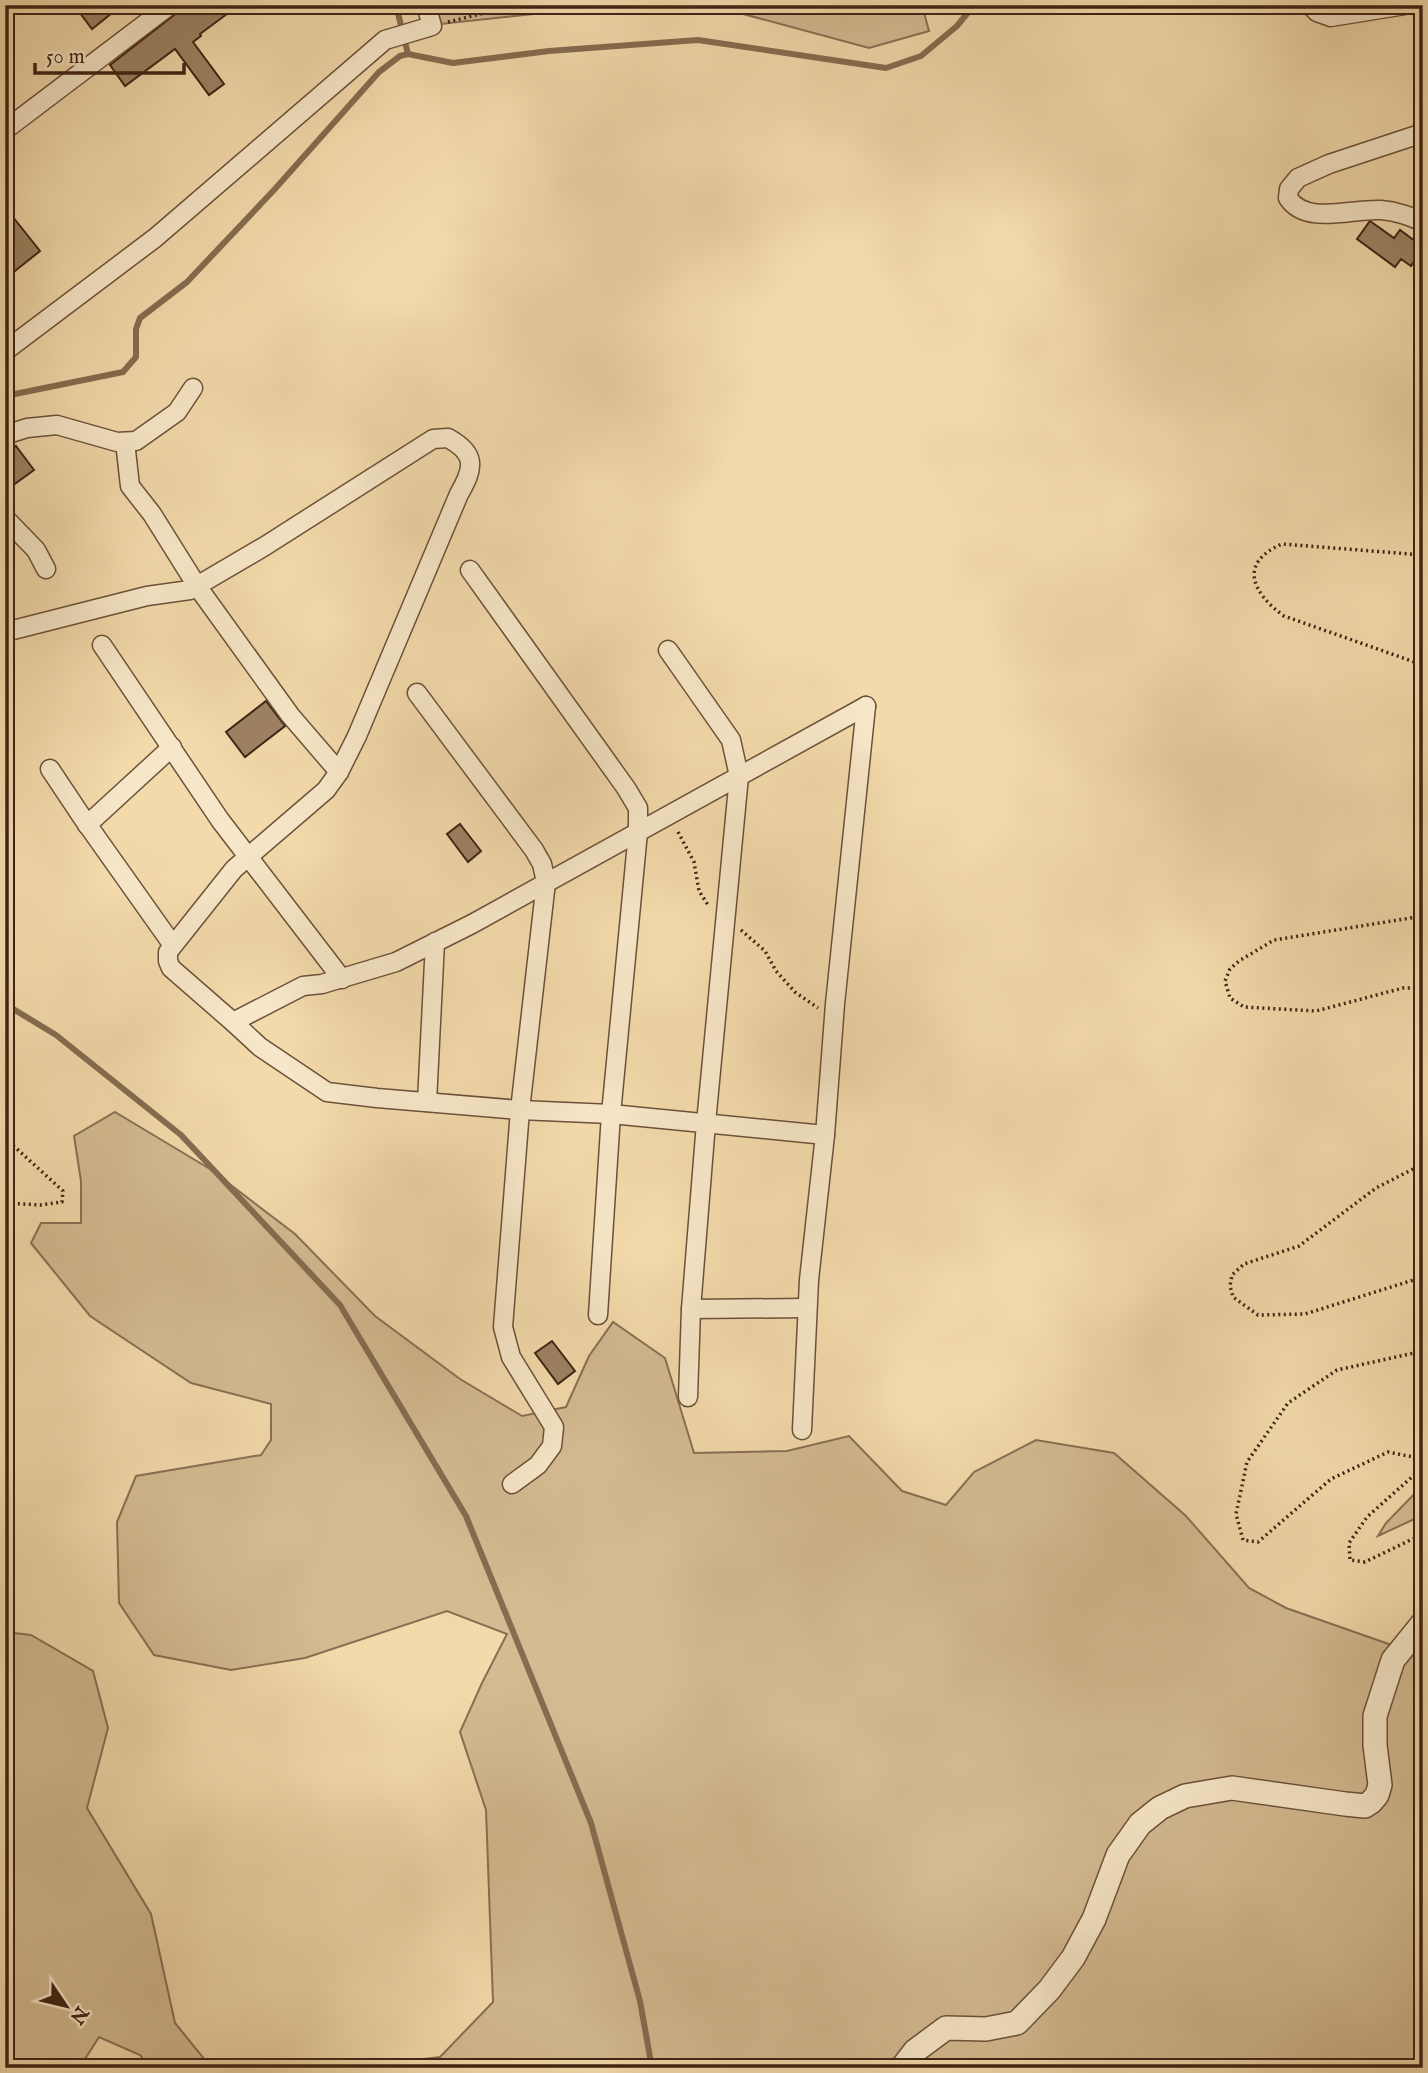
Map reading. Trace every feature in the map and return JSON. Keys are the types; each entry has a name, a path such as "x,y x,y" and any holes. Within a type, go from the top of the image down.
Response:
{"street":[{"path":"5,130 170,5"},
{"path":"5,351 155,238 386,40 432,26 426,5"},
{"path":"1310,5 1317,12 1331,17 1405,5"},
{"path":"1423,133 1298,177 1289,189 1288,198 1293,205 1315,214 1383,210 1423,223"},
{"path":"5,435 27,428 57,425 117,442 136,441 177,412 193,388"},
{"path":"5,632 147,596 190,590 265,546 433,439 448,438 467,451 472,464 469,478 459,494 357,736 339,772 326,790 234,869 172,944 168,952 171,968 260,1047 327,1092 520,1110 611,1114 825,1135"},
{"path":"125,442 130,486 152,514 197,586 290,715 339,772"},
{"path":"5,518 36,550 46,569"},
{"path":"470,570 638,808 638,832 611,1114 598,1315"},
{"path":"102,645 220,820 342,979"},
{"path":"668,650 731,740 739,776 706,1123 691,1309 688,1397"},
{"path":"417,693 534,850 542,864 546,882 520,1110 503,1327 510,1357 554,1427 552,1446 538,1465 512,1484"},
{"path":"233,1022 303,986 342,979 396,962 866,706 807,1308 802,1430"},
{"path":"87,825 172,747"},
{"path":"50,769 172,944"},
{"path":"427,1102 435,942"},
{"path":"691,1309 807,1308"},
{"path":"902,2068 915,2051 946,2028 986,2029 1017,2023 1049,1990 1073,1958 1094,1919 1118,1855 1139,1824 1160,1808 1185,1796 1232,1788 1345,1804 1365,1806 1371,1802 1380,1785 1375,1717 1393,1660 1423,1623"}],"path":[{"path":"432,26 516,5"},
{"path":"1423,555 1282,544 1268,550 1257,564 1254,578 1259,593 1283,616 1423,665"},
{"path":"1423,916 1274,940 1239,961 1230,970 1225,981 1230,998 1244,1007 1316,1011 1403,988 1423,988"},
{"path":"5,1138 63,1191 62,1202 40,1205 5,1203"},
{"path":"1423,1164 1376,1188 1298,1246 1244,1264 1231,1275 1230,1286 1233,1297 1258,1315 1305,1314 1423,1277"},
{"path":"1423,1350 1336,1370 1288,1403 1247,1462 1236,1514 1243,1540 1258,1542 1331,1479 1388,1452 1413,1457 1422,1468 1367,1517 1349,1543 1350,1560 1365,1562 1423,1534"}],"shaded area":[{"path":"435,5 638,5 441,24"},
{"path":"710,5 922,5 929,31 869,48"},
{"path":"115,1112 210,1169 295,1234 375,1316 460,1379 522,1416 566,1407 589,1356 613,1322 665,1358 694,1453 787,1451 849,1436 902,1491 946,1505 974,1472 1036,1440 1114,1453 1186,1516 1249,1588 1286,1608 1423,1656 1423,2068 351,2068 440,2057 493,2002 486,1810 460,1732 507,1634 447,1611 305,1658 231,1670 154,1655 119,1603 117,1522 136,1476 261,1455 271,1440 271,1404 191,1383 90,1316 31,1243 41,1223 81,1223 81,1181 74,1136"},
{"path":"1423,1485 1423,1515 1378,1536 1386,1523"},
{"path":"5,1632 31,1635 93,1671 108,1728 87,1808 151,1914 175,2023 205,2060 222,2068 150,2068 140,2055 99,2037 85,2059 84,2068 5,2068"}],"building":[{"path":"74,5 122,5 92,29"},
{"path":"187,5 239,5 193,42 224,84 209,95 175,49 125,86 110,65"},
{"path":"5,207 40,251 5,279"},
{"path":"1370,221 1394,238 1400,230 1423,247 1411,266 1401,259 1395,267 1357,239"},
{"path":"16,446 34,470 5,491 5,454"},
{"path":"266,701 285,726 245,757 226,732"},
{"path":"460,824 481,851 468,862 447,834"},
{"path":"552,1341 575,1371 558,1384 535,1353"}],"waterway":[{"path":"396,5 408,54"},
{"path":"5,397 123,372 136,357 136,329 140,318 187,282 274,190 379,72 400,56 408,54 453,63 549,51 698,40 886,68 921,56 957,26 974,5"},
{"path":"5,1004 56,1035 181,1135 340,1305 466,1516 591,1823 640,2001 652,2068"}]}
